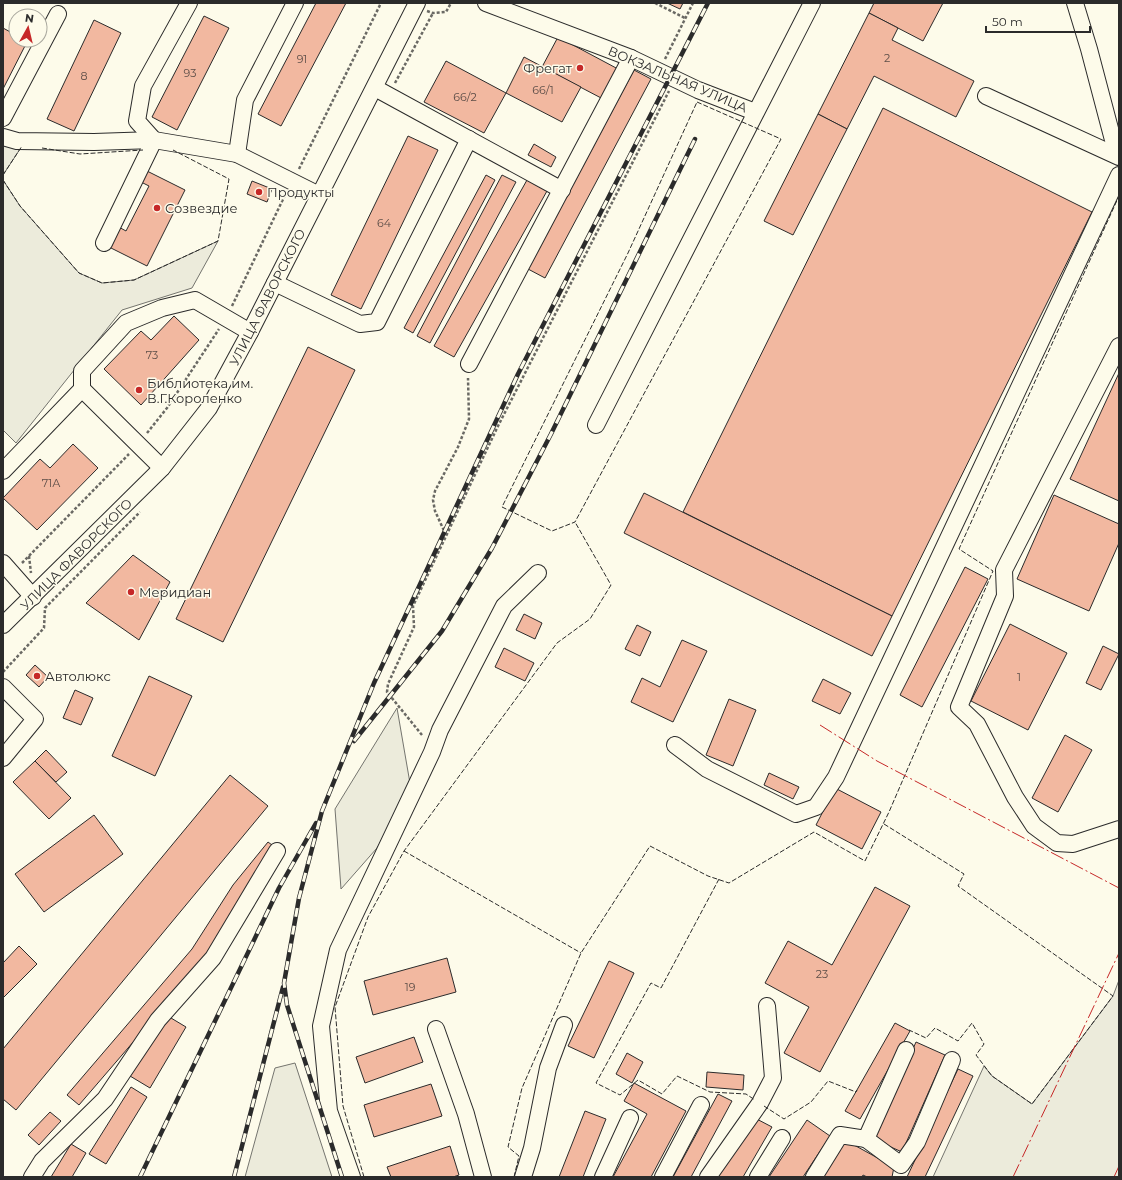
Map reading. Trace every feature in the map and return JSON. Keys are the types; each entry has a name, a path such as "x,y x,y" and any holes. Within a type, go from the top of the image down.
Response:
{"street":[{"path":"154,140 137,121 143,86 189,3"},
{"path":"237,154 245,100 295,3"},
{"name":"УЛИЦА ФАВОРСКОГО","path":"3,625 162,468 209,408 250,332 417,3"},
{"name":"ВОКЗАЛЬНАЯ УЛИЦА","path":"486,3 631,58 674,80 755,112 812,3"},
{"path":"1075,3 1089,48 1113,140 1119,150"},
{"path":"3,118 58,14"},
{"path":"469,364 631,58"},
{"path":"375,88 562,190"},
{"path":"986,96 1119,157"},
{"path":"596,424 755,112"},
{"path":"3,137 28,141 154,140 237,154 319,195"},
{"path":"275,283 360,324 377,322 469,139"},
{"path":"104,242 154,140"},
{"path":"675,745 707,769 796,814 816,807 836,777 1119,175"},
{"path":"162,468 82,389 82,371 126,324 162,308 195,300 250,332"},
{"path":"1119,346 1004,570 1005,596 960,707 977,724 1014,797 1034,826 1057,843 1073,844 1119,829"},
{"path":"5,465 82,389"},
{"path":"3,563 33,597"},
{"path":"352,1177 330,1111 321,1026 338,950 432,752 440,730 504,606 538,573"},
{"path":"3,687 35,719 3,758"},
{"path":"32,1177 42,1161 105,1099 158,1020 213,958 277,851"},
{"path":"708,1177 760,1103 772,1078 767,1006"},
{"path":"523,1177 532,1148 548,1068 564,1025"},
{"path":"436,1029 466,1114 483,1177"},
{"path":"866,1139 906,1050"},
{"path":"814,1177 840,1135 866,1139 900,1171 917,1142 952,1060"},
{"path":"663,1177 701,1105"},
{"path":"602,1177 630,1118"},
{"path":"758,1177 782,1138"}],"path":[{"path":"433,13 446,12 451,3"},
{"path":"655,3 685,18"},
{"path":"668,54 693,3"},
{"path":"432,752 421,733 387,692 388,684 414,627 413,606 497,428 674,80"},
{"path":"446,535 435,511 433,500 434,491 458,447 469,419 467,372 469,364"},
{"path":"29,556 32,579"},
{"path":"3,672 44,628 45,608"}],"shaded area":[{"path":"3,139 22,146 3,175"},
{"path":"3,180 20,206 79,273 102,283 134,280 218,241 192,288 122,310 16,443 3,430"},
{"path":"397,708 411,789 377,848 341,889 335,809"},
{"path":"1119,980 1119,1177 933,1177 984,1066 992,1076 1032,1104 1113,996"},
{"path":"295,1063 332,1177 245,1177 275,1068"}],"building":[{"path":"316,3 346,3 281,126 258,114"},
{"path":"667,3 683,3 680,9"},
{"path":"874,3 943,3 923,41 869,13"},
{"path":"869,13 898,28 892,40 974,81 956,117 874,76 847,129 818,114"},
{"path":"204,16 229,28 177,130 152,117"},
{"path":"94,20 121,33 74,131 47,119"},
{"path":"3,28 8,31 8,48 24,48 3,89"},
{"name":"Фрегат","path":"558,37 618,69 603,99 542,67"},
{"path":"524,57 581,87 562,122 506,93"},
{"path":"446,61 506,93 484,133 424,102"},
{"path":"634,70 651,79 545,278 528,269"},
{"path":"883,108 1092,212 892,616 683,512"},
{"path":"818,114 847,129 793,235 764,221"},
{"path":"408,136 438,150 361,309 331,295"},
{"path":"534,144 556,157 551,167 528,155"},
{"name":"Созвездие","path":"145,170 185,190 147,266 107,246 117,226 126,231 149,186 139,181"},
{"path":"486,175 495,180 413,333 404,328"},
{"path":"502,175 516,182 430,343 417,336"},
{"path":"527,180 547,191 454,357 434,346"},
{"name":"Продукты","path":"252,181 272,189 267,202 247,194"},
{"path":"174,316 199,340 141,405 104,369 141,331 151,340"},
{"path":"308,347 355,370 223,642 176,619"},
{"path":"1119,373 1119,501 1070,479"},
{"path":"73,444 98,468 37,530 3,498 40,459 50,468"},
{"path":"644,493 892,616 872,656 624,533"},
{"path":"1054,495 1119,524 1119,543 1089,611 1017,579"},
{"name":"Меридиан","path":"133,555 170,582 139,640 86,603"},
{"path":"965,567 988,579 922,707 900,695"},
{"path":"524,614 542,623 535,639 516,630"},
{"path":"1010,624 1067,653 1028,730 971,701"},
{"path":"637,625 651,632 640,656 625,649"},
{"path":"682,640 707,651 673,722 631,702 642,678 660,687"},
{"path":"1103,646 1119,654 1101,690 1086,683"},
{"path":"504,648 534,663 525,681 495,667"},
{"name":"Автолюкс","path":"35,665 48,677 39,687 26,675"},
{"path":"149,676 192,696 155,776 112,756"},
{"path":"823,679 851,693 840,714 812,701"},
{"path":"75,690 93,698 81,725 63,718"},
{"path":"729,699 756,710 733,766 706,755"},
{"path":"1065,735 1092,750 1058,812 1032,798"},
{"path":"46,750 67,772 56,782 35,761"},
{"path":"35,761 71,798 49,819 13,782"},
{"path":"769,773 799,787 793,799 764,785"},
{"path":"230,775 268,806 16,1110 3,1099 3,1049"},
{"path":"835,788 881,812 862,849 816,825"},
{"path":"94,815 123,854 44,912 15,874"},
{"path":"268,842 276,848 208,958 190,976 79,1105 67,1095 192,949 233,885"},
{"path":"875,887 910,906 820,1072 784,1053 809,1007 765,983 788,941 832,965"},
{"path":"19,946 37,964 3,998 3,963"},
{"path":"447,958 456,992 373,1015 364,981"},
{"path":"609,961 634,973 594,1058 568,1046"},
{"path":"166,1015 186,1027 150,1088 130,1076"},
{"path":"895,1023 910,1031 860,1119 845,1111"},
{"path":"414,1037 423,1062 365,1083 356,1057"},
{"path":"916,1042 945,1055 902,1152 873,1139"},
{"path":"627,1053 643,1062 632,1083 616,1074"},
{"path":"958,1069 973,1076 925,1177 907,1177"},
{"path":"707,1072 744,1075 743,1090 706,1087"},
{"path":"634,1083 686,1111 651,1177 613,1177 647,1114 624,1101"},
{"path":"431,1084 442,1116 374,1137 364,1105"},
{"path":"131,1087 147,1097 106,1164 89,1154"},
{"path":"718,1094 732,1101 691,1177 673,1177"},
{"path":"585,1111 606,1119 583,1177 559,1177"},
{"path":"50,1112 61,1121 39,1145 28,1135"},
{"path":"751,1116 772,1127 743,1177 715,1177"},
{"path":"807,1120 830,1136 803,1177 769,1177"},
{"path":"845,1140 894,1167 892,1177 867,1177 863,1175 862,1177 823,1177"},
{"path":"71,1144 86,1153 72,1177 51,1177"},
{"path":"450,1146 459,1175 453,1177 391,1177 387,1167"}],"railway":[{"path":"342,1177 287,1005 284,983 299,898 322,811 374,683 518,374 708,3"},
{"path":"354,741 442,631 492,548 551,434 695,139"},
{"path":"140,1177 279,888 316,823"},
{"path":"234,1177 283,987"}],"fence":[{"path":"697,102 781,139 575,522 552,531 502,507 628,253 697,102"},
{"path":"3,175 22,146"},
{"path":"42,148 80,154 143,150"},
{"path":"3,180 20,206 79,273 102,283 134,280 218,241 229,179 173,150"},
{"path":"514,1177 519,1156 508,1147 522,1088 581,953 650,846 708,876 729,883 814,832 865,861 889,812 993,571 959,549 1119,196"},
{"path":"364,1177 343,1106 335,1007 368,917 404,851 557,643 590,619 611,585 575,522"},
{"path":"884,824 964,874 958,886 1113,996 1032,1104 992,1076 976,1055 984,1044 972,1023 958,1041 935,1028 926,1038 909,1030"},
{"path":"404,851 581,953"},
{"path":"719,879 661,988 651,983 596,1083 620,1095 638,1080 662,1094 677,1076 710,1092 746,1094 755,1100"},
{"path":"764,1106 784,1119 811,1102 828,1081 856,1092 857,1090"}],"power":[{"path":"820,725 877,761 1119,888"},
{"path":"1013,1177 1119,953"},
{"path":"1114,1177 1119,1166"}],"place":[{"name":"Фрегат","path":"580,68"},
{"name":"Продукты","path":"259,192"},
{"name":"Созвездие","path":"157,208"},
{"name":"Библиотека им. В.Г.Короленко","path":"139,390"},
{"name":"Меридиан","path":"131,592"},
{"name":"Автолюкс","path":"37,676"}]}
